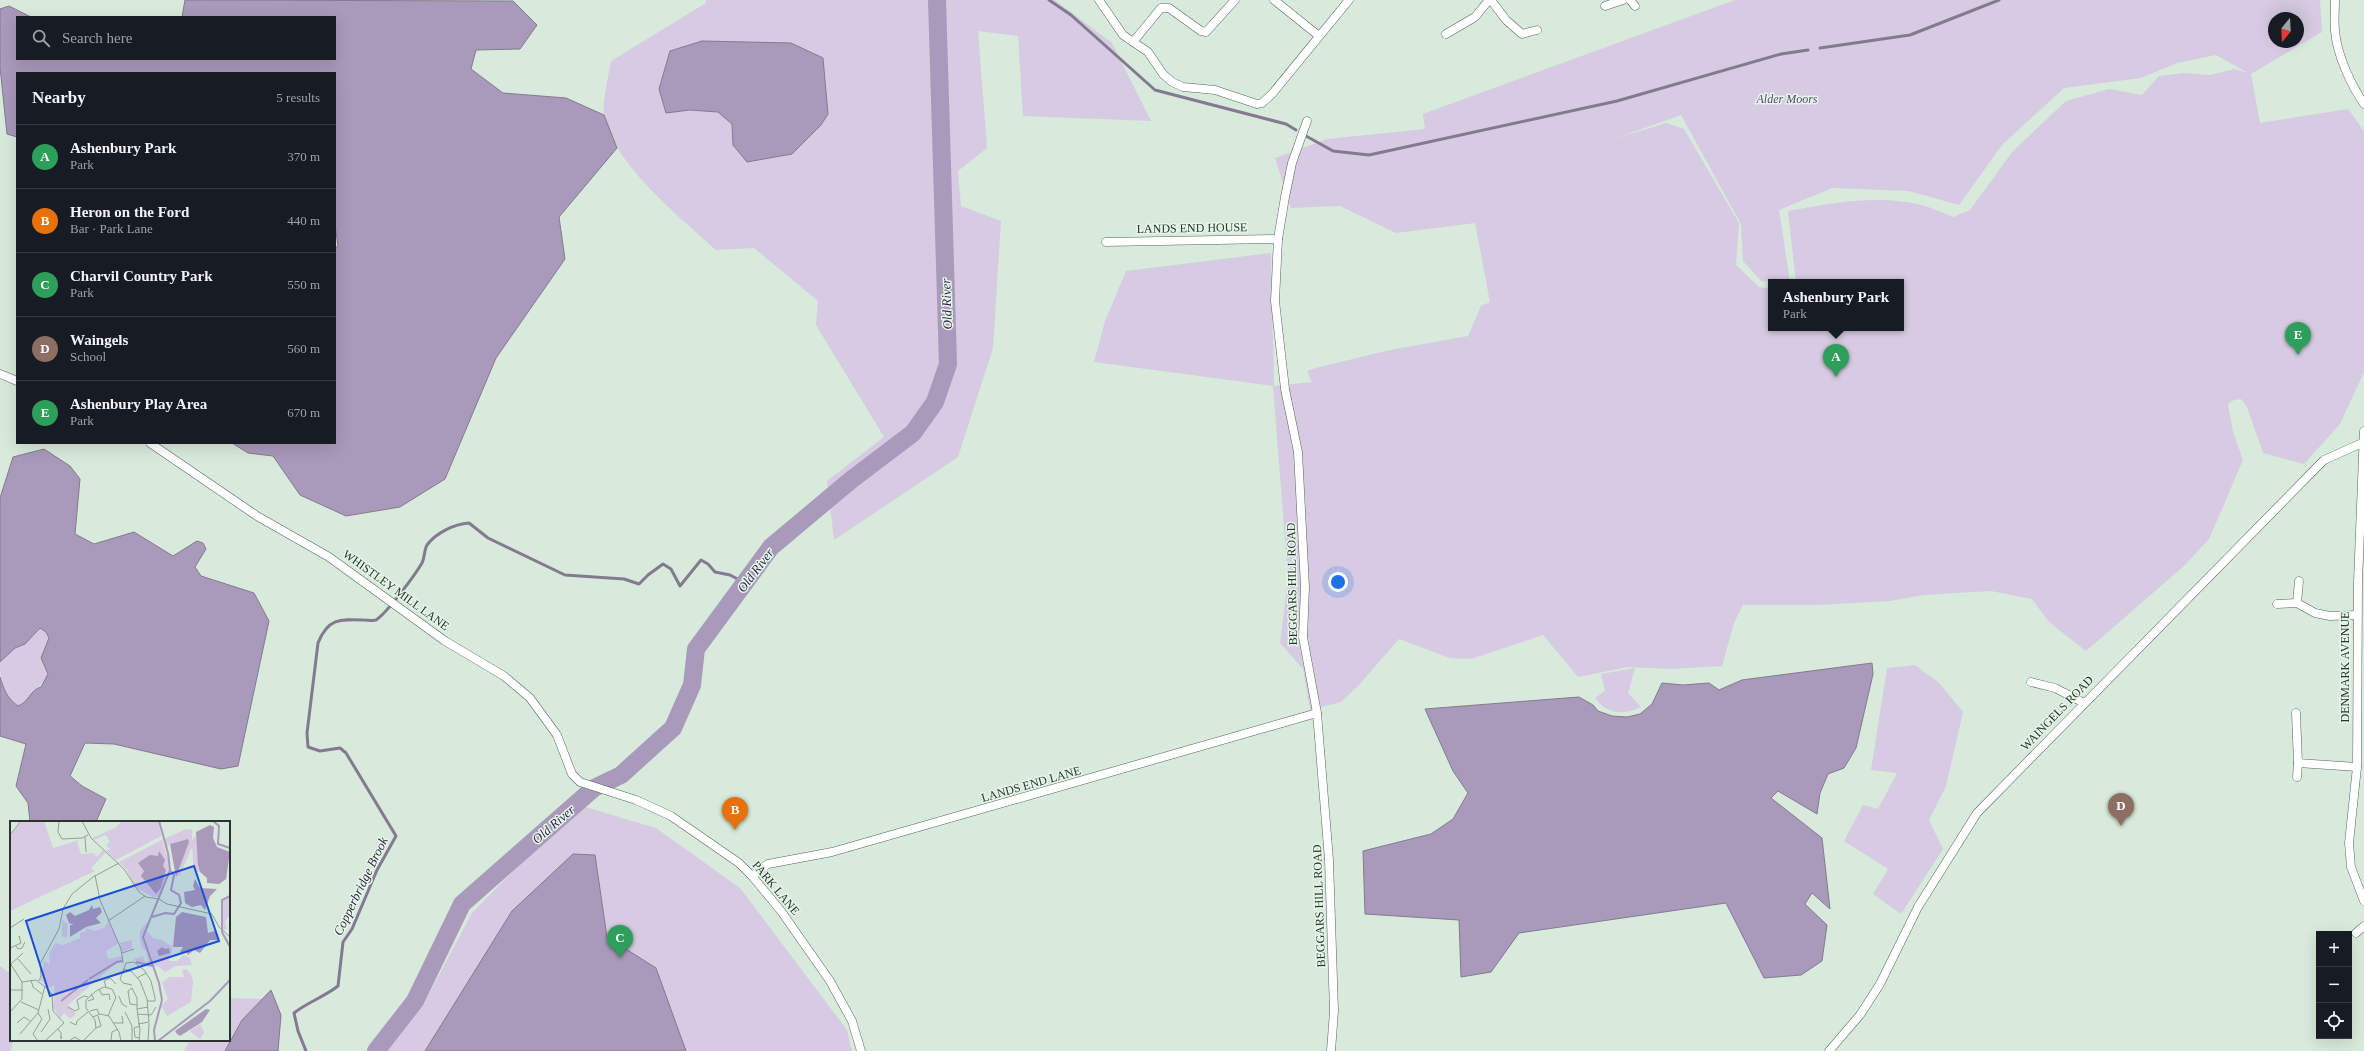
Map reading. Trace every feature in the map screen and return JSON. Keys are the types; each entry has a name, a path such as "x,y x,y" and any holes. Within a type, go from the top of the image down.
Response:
{"street":[{"path":"1099,0 1116,26 1153,58 1163,74 1172,82 1184,87 1214,90 1257,104 1262,103 1272,94 1349,0"},
{"path":"1133,42 1161,8 1169,8 1201,31 1206,32 1235,0"},
{"path":"1274,0 1319,36"},
{"path":"1446,34 1475,17 1490,0 1506,20 1522,34 1536,30"},
{"path":"1605,6 1623,0"},
{"path":"2335,0 2335,32 2337,43 2343,62 2364,104"},
{"name":"BEGGARS HILL ROAD","path":"1307,121 1292,163 1278,239 1275,301 1285,389 1298,452 1305,587 1303,637 1317,713 1330,860 1334,1011 1331,1051"},
{"name":"LANDS END HOUSE","path":"1106,242 1278,239"},
{"path":"0,374 16,381"},
{"name":"DENMARK AVENUE","path":"2364,431 2362,443 2357,615 2357,766 2349,843 2351,867 2364,901"},
{"name":"WAINGELS ROAD","path":"1829,1051 1860,1015 1880,984 1918,907 1977,813 2324,460 2362,443"},
{"name":"WHISTLEY MILL LANE","path":"151,444 216,489 295,538 320,551 388,598 445,641 504,676 530,698 557,735 572,774 580,782 594,788"},
{"path":"2297,603 2300,581"},
{"path":"2277,604 2297,603 2315,613 2323,615 2357,615"},
{"path":"2031,682 2055,688 2084,703"},
{"name":"LANDS END LANE","path":"752,876 768,864 832,852 1317,713"},
{"path":"2296,713 2298,763 2297,777"},
{"path":"2298,763 2357,766"},
{"name":"PARK LANE","path":"594,788 636,800 671,816 734,860 752,876 790,922 830,981 852,1021 861,1051"},
{"path":"2356,933 2364,926"}],"green space":[{"path":"706,0 1055,0 1112,43 1151,121 1023,116 1018,36 978,31 987,148 958,171 961,206 1001,221 993,348 958,457 834,540 827,481 884,437 816,325 818,301 754,248 716,250 650,189 634,171 620,152 610,134 604,115 605,96 611,61 706,3"},
{"name":"Alder Moors","path":"1735,0 2320,0 2322,32 2304,43 2304,12 2268,12 2268,48 2295,48 2251,74 2260,123 2348,109 2364,131 2364,372 2340,424 2304,464 2263,453 2247,407 2241,399 2234,400 2228,404 2233,432 2243,460 2209,539 2185,565 2086,651 2049,622 2032,599 1991,591 1923,595 1890,601 1819,605 1743,605 1734,623 1722,666 1671,669 1628,667 1578,677 1543,635 1471,659 1450,658 1399,639 1359,685 1341,702 1310,710 1303,669 1280,643 1288,579 1273,386 1094,362 1105,321 1126,271 1271,253 1274,386 1312,382 1307,371 1316,368 1390,350 1468,336 1481,306 1490,302 1475,223 1396,233 1340,206 1291,208 1275,158 1327,139 1425,129 1423,114","holes":["2216,55 2248,73 2234,69 2210,75 2184,73 2159,76 2142,95 2109,89 2066,101 2013,151 1970,210 1953,217 1922,205 1889,200 1855,201 1788,211 1796,279 1904,279 1904,331 1768,331 1768,288 1759,287 1736,265 1739,223 1684,129 1666,123 1614,139 1681,115 1741,224 1743,261 1761,281 1768,281 1768,279 1790,279 1779,210 1832,188 1909,191 1959,205 2002,145 2064,88 2141,78 2177,63"]},
{"path":"40,628 46,632 49,638 41,658 48,674 25,703 18,706 8,697 5,692 1,681 0,662 15,648 25,644"},
{"path":"1915,665 1939,683 1963,712 1946,786 1929,820 1943,849 1901,914 1873,894 1888,869 1844,841 1863,805 1878,809 1897,773 1871,770 1887,668"},
{"path":"1635,668 1628,693 1641,707 1635,710 1616,712 1605,708 1600,704 1595,698 1605,691 1601,674"},
{"path":"578,805 656,828 740,888 847,1030 852,1051 368,1051 424,1003 472,913"},
{"path":"0,966 10,973 10,1041 13,1041 11,1051 0,1051"},
{"path":"230,998 262,999 242,1020 225,1051 184,1051 189,1041 230,1041"}],"shaded area":[{"path":"185,0 513,1 537,25 520,49 476,50 471,69 503,93 566,98 604,115 617,148 559,217 565,259 496,358 445,479 400,507 346,516 300,495 273,456 248,453 234,444 336,444 336,247 338,246 336,232 336,72 16,72 16,137 7,134 0,67 0,9 9,6 29,16 16,16 16,60 336,60 336,16 182,16"},
{"path":"702,41 791,43 823,58 828,114 821,125 792,154 747,162 733,145 732,124 718,112 690,110 666,113 659,89 670,51"},
{"path":"44,449 70,466 80,479 75,534 94,544 134,532 173,556 197,541 203,543 206,549 195,567 201,576 254,593 269,621 238,766 221,769 114,744 85,743 70,776 82,786 106,799 96,821 30,821 28,803 16,786 26,744 0,736 0,677 6,693 11,700 18,706 25,702 34,691 41,687 48,674 41,658 49,638 46,632 40,628 25,644 15,648 0,662 0,498 13,457"},
{"path":"1872,663 1873,674 1856,748 1844,768 1828,774 1820,793 1817,814 1778,791 1771,798 1822,838 1830,909 1812,893 1805,904 1827,925 1822,961 1801,975 1764,978 1726,903 1519,933 1491,972 1461,977 1459,920 1365,914 1363,851 1431,834 1453,819 1468,793 1453,771 1425,709 1579,697 1593,705 1598,711 1612,716 1627,717 1640,714 1652,704 1662,683 1683,685 1709,683 1719,690 1742,680"},
{"path":"573,854 595,855 607,937 656,968 686,1051 425,1051 512,911"},
{"path":"271,990 281,1015 278,1051 225,1051 242,1020"}],"waterway":[{"name":"Old River","path":"376,1051 415,1001 462,904 594,788 621,775 673,728 692,685 696,649 771,547 851,480 913,433 935,402 948,364 937,0"},
{"path":"1049,0 1071,15 1155,90 1286,124 1296,130"},
{"path":"1820,48 1910,35 1999,0"},
{"path":"1306,136 1333,151 1369,155 1617,101 1781,54 1808,50"},
{"name":"Copperbridge Brook","path":"306,1051 298,1031 294,1013 338,986 343,942 352,929 377,870 396,836 346,753 340,748 320,751 308,747 307,733 318,643 326,629 331,624 342,620 376,620 394,602 422,563 427,545 440,533 457,525 469,523 488,538 565,575 624,579 639,584 663,564 671,569 680,586 701,560 708,564 715,572 730,575 745,583"}],"place":[{"name":"Ashenbury Play Area","path":"2298,355"},
{"name":"Ashenbury Park","path":"1836,377"},
{"name":"Waingels","path":"2121,826"},
{"name":"Heron on the Ford","path":"735,830"},
{"name":"Charvil Country Park","path":"620,958"}]}
